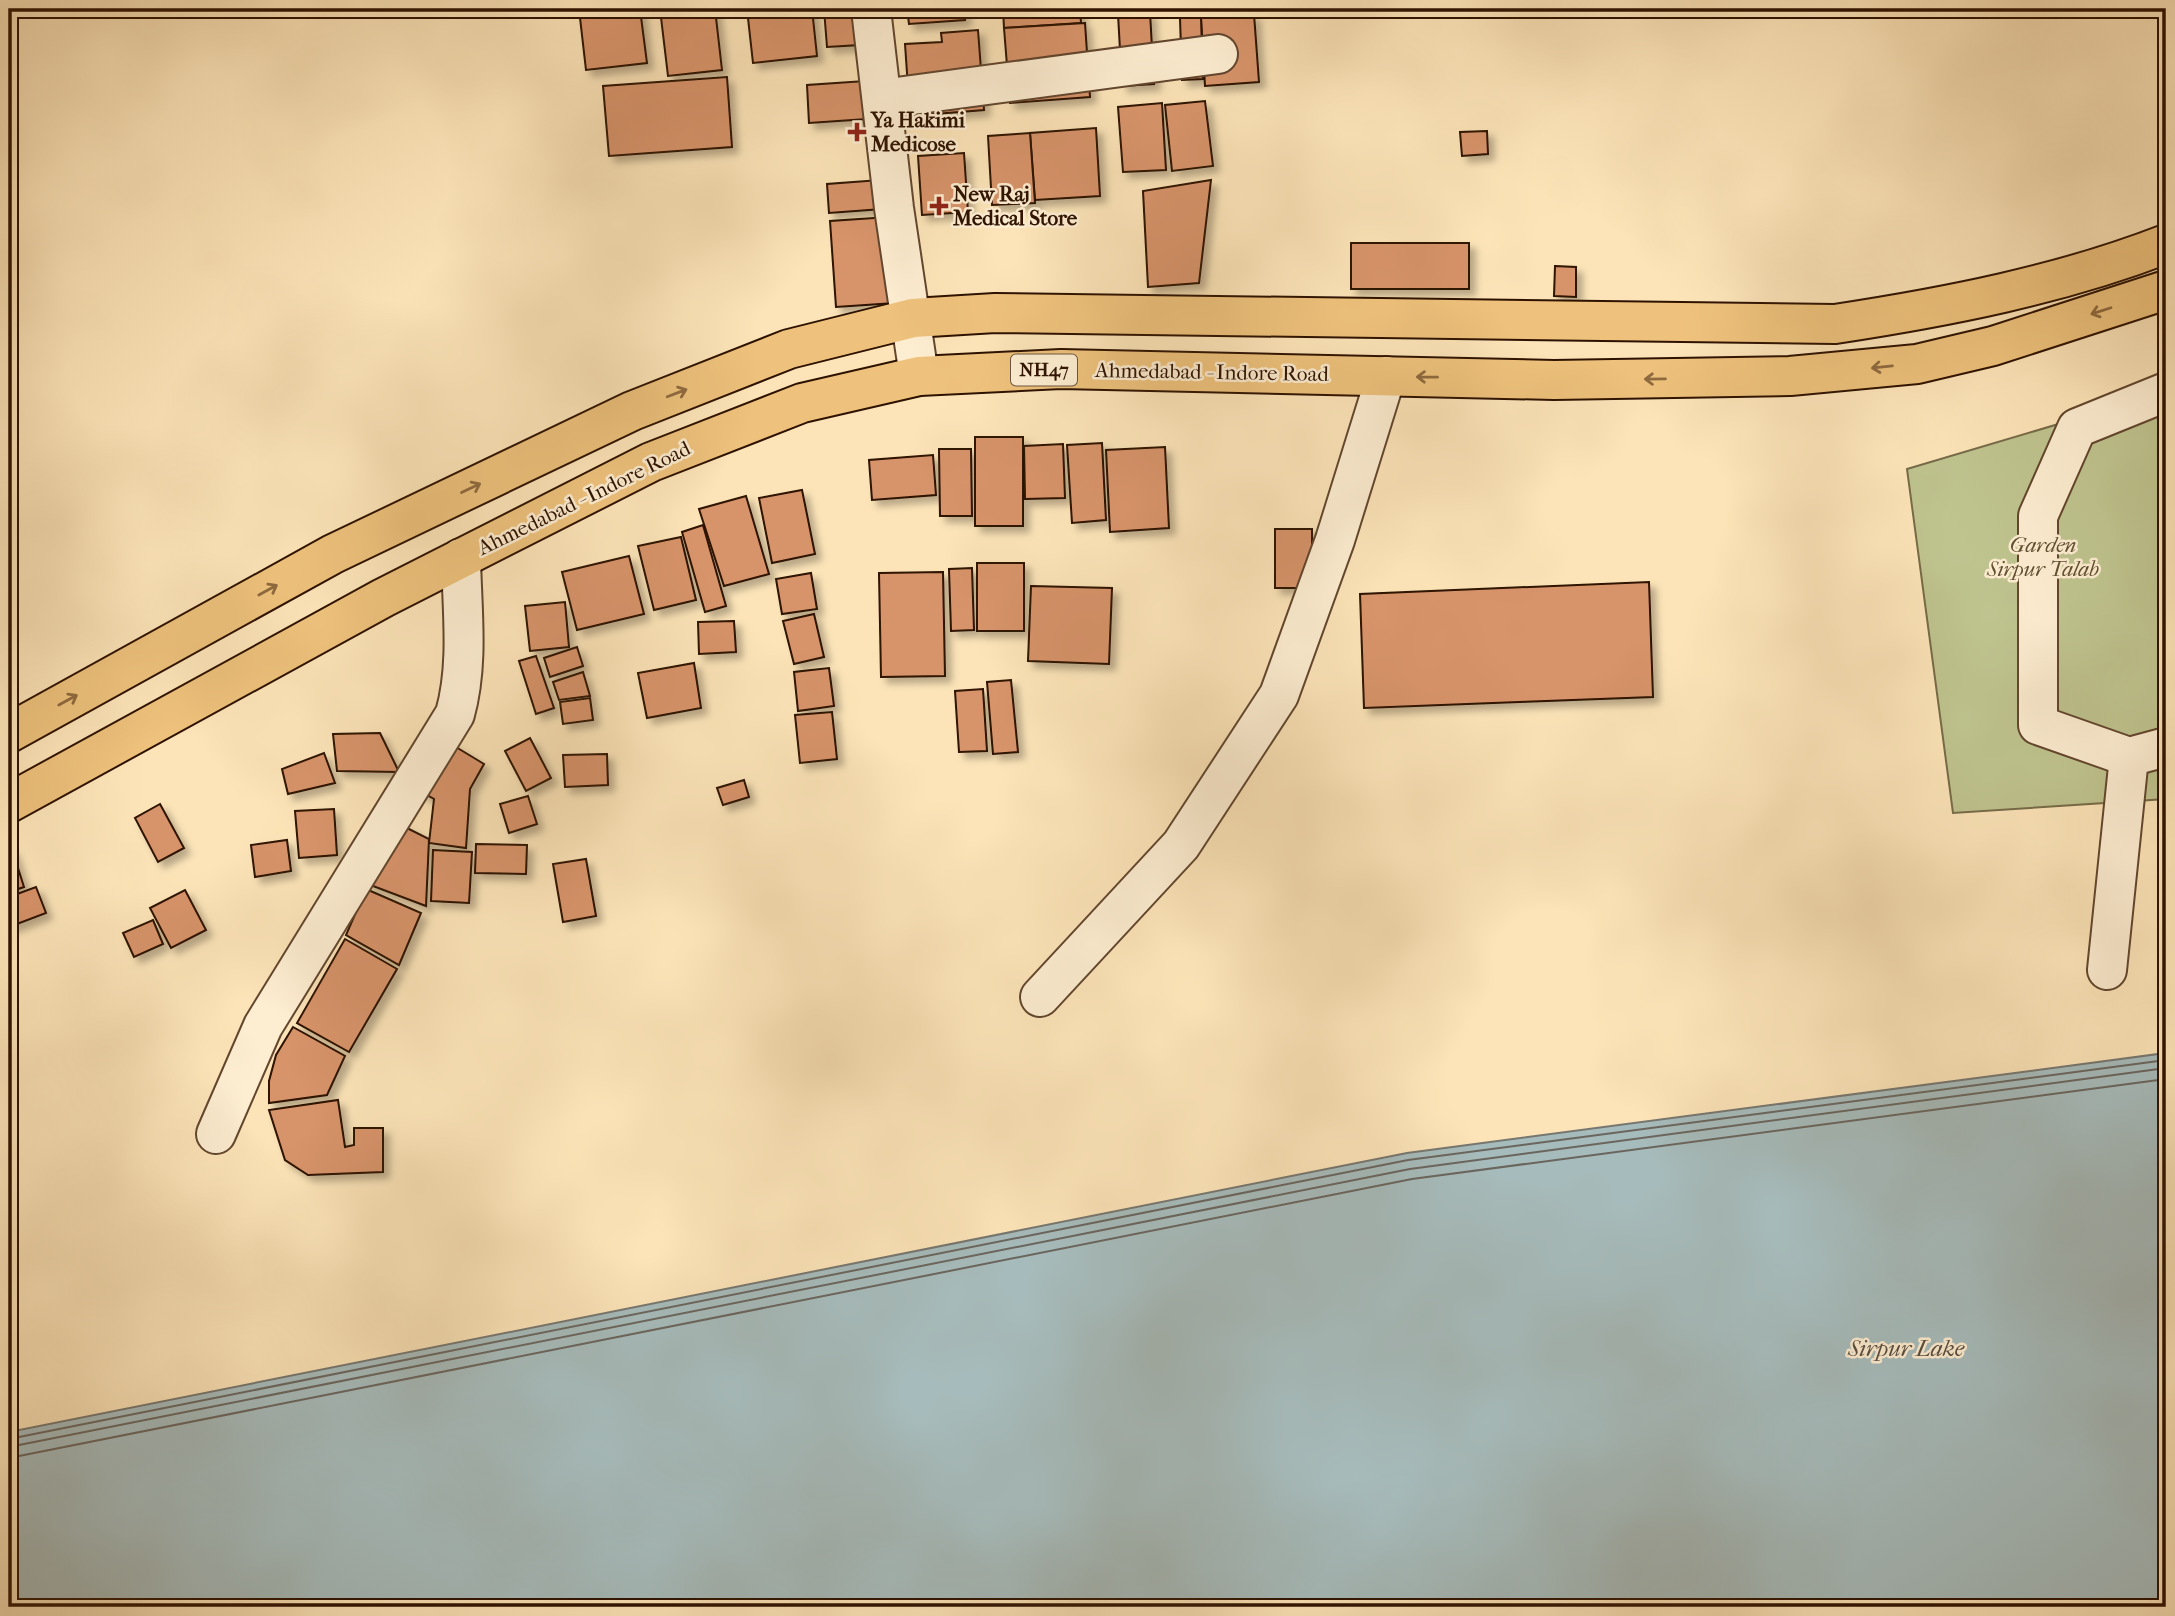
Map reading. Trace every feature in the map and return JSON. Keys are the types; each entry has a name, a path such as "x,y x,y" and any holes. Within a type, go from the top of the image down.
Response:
{"highway":[{"path":"9,733 333,554 632,411 789,349 913,318 995,313 1835,324 1949,307 2135,256 2166,244"},
{"name":"Ahmedabad - Indore Road","path":"9,803 461,558 651,462 802,403 919,376 1061,369 1554,380 1776,377 1917,364 1993,346 2166,290"}],"street":[{"path":"871,9 894,208 913,318 919,376"},
{"path":"882,99 1219,54"},
{"path":"1040,997 1181,845 1279,695 1335,540 1385,376"},
{"path":"2166,391 2077,428 2038,516 2038,725 2129,757 2166,747"},
{"path":"216,1134 263,1027 455,714 460,696 464,643 461,558"},
{"path":"2107,970 2129,757"}],"green space":[{"name":"Garden Sirpur Talab","path":"2166,392 2166,799 1953,813 1907,469"}],"water":[{"name":"Sirpur Lake","path":"2166,1053 2166,1607 9,1607 9,1432 1407,1153"}],"building":[{"path":"579,9 640,9 647,63 586,70"},
{"path":"660,9 715,9 722,70 668,76"},
{"path":"747,9 812,9 817,56 753,63"},
{"path":"824,9 855,9 860,45 827,47"},
{"path":"907,9 964,9 965,20 909,24"},
{"path":"1003,9 1080,9 1081,23 1004,28"},
{"path":"1150,12 1154,84 1122,86 1118,14"},
{"path":"1254,14 1259,82 1205,86 1201,18"},
{"path":"1180,18 1201,18 1203,79 1182,80"},
{"path":"1085,23 1090,97 1010,103 1004,28"},
{"path":"978,30 984,110 910,116 905,44 942,42 941,33"},
{"path":"727,77 732,147 609,156 603,86"},
{"path":"865,81 867,119 809,123 807,85"},
{"path":"1205,101 1213,166 1172,171 1165,105"},
{"path":"1162,103 1166,170 1123,172 1118,107"},
{"path":"1096,128 1100,196 1035,200 1030,133"},
{"path":"1487,131 1488,154 1462,156 1460,132"},
{"path":"1030,133 1035,203 992,205 988,136"},
{"path":"964,153 968,212 922,215 918,156"},
{"path":"880,180 882,209 829,213 827,184"},
{"path":"1211,180 1199,283 1148,287 1143,191"},
{"path":"889,217 895,303 836,307 830,221"},
{"path":"1351,243 1469,243 1469,289 1351,289"},
{"path":"1555,266 1576,267 1576,297 1554,296"},
{"path":"975,437 1023,437 1023,526 975,526"},
{"path":"1102,443 1106,520 1072,523 1067,445"},
{"path":"1063,444 1065,498 1025,499 1024,446"},
{"path":"1165,447 1169,528 1110,532 1106,450"},
{"path":"939,449 971,449 972,516 940,516"},
{"path":"933,455 936,495 872,500 869,460"},
{"path":"802,490 815,554 772,563 759,498"},
{"path":"746,496 769,574 724,586 699,509"},
{"path":"703,525 726,606 705,612 682,532"},
{"path":"1275,529 1312,529 1312,588 1275,588"},
{"path":"681,537 696,600 654,610 638,546"},
{"path":"629,556 644,614 577,630 562,572"},
{"path":"977,563 1024,563 1024,631 977,631"},
{"path":"972,568 974,630 951,631 949,569"},
{"path":"943,572 945,676 881,677 879,573"},
{"path":"811,573 817,609 782,614 776,579"},
{"path":"1649,582 1653,697 1364,708 1360,594"},
{"path":"1031,586 1112,588 1109,664 1028,661"},
{"path":"565,602 569,647 530,651 525,606"},
{"path":"814,614 824,657 794,664 783,621"},
{"path":"734,621 736,652 699,654 698,622"},
{"path":"577,647 583,666 550,677 544,658"},
{"path":"536,656 554,708 536,714 519,661"},
{"path":"694,663 701,708 647,718 638,673"},
{"path":"829,668 834,706 798,711 794,672"},
{"path":"583,672 590,696 559,700 553,682"},
{"path":"1011,680 1018,752 993,754 987,682"},
{"path":"983,689 987,751 959,752 955,691"},
{"path":"590,698 593,720 563,724 560,702"},
{"path":"832,712 837,759 800,763 795,715"},
{"path":"380,733 399,772 337,771 333,734"},
{"path":"530,738 551,778 526,791 505,751"},
{"path":"446,741 484,764 470,789 466,848 429,843 434,799 418,790"},
{"path":"324,753 335,783 288,794 282,769"},
{"path":"607,754 608,785 565,787 563,755"},
{"path":"744,780 749,797 723,805 717,788"},
{"path":"528,796 537,824 509,833 500,804"},
{"path":"160,804 184,848 158,862 135,818"},
{"path":"334,809 337,855 299,858 295,811"},
{"path":"397,823 429,839 426,906 365,883"},
{"path":"287,840 291,871 255,877 251,845"},
{"path":"476,844 527,845 526,874 475,873"},
{"path":"12,849 24,887 9,892 9,850"},
{"path":"433,850 472,852 469,903 431,901"},
{"path":"586,859 596,916 563,922 553,864"},
{"path":"36,887 46,913 9,927 9,897"},
{"path":"366,889 421,913 399,965 346,935"},
{"path":"185,890 206,930 171,948 150,908"},
{"path":"153,920 163,944 134,957 123,933"},
{"path":"345,939 397,969 349,1052 297,1023"},
{"path":"293,1027 345,1056 327,1095 269,1103 269,1081 276,1055"},
{"path":"338,1100 345,1147 354,1145 354,1128 383,1128 383,1172 308,1175 285,1160 269,1110"}],"place":[{"name":"Ya Hakimi Medicose","path":"857,132"},
{"name":"New Raj Medical Store","path":"939,206"}]}
